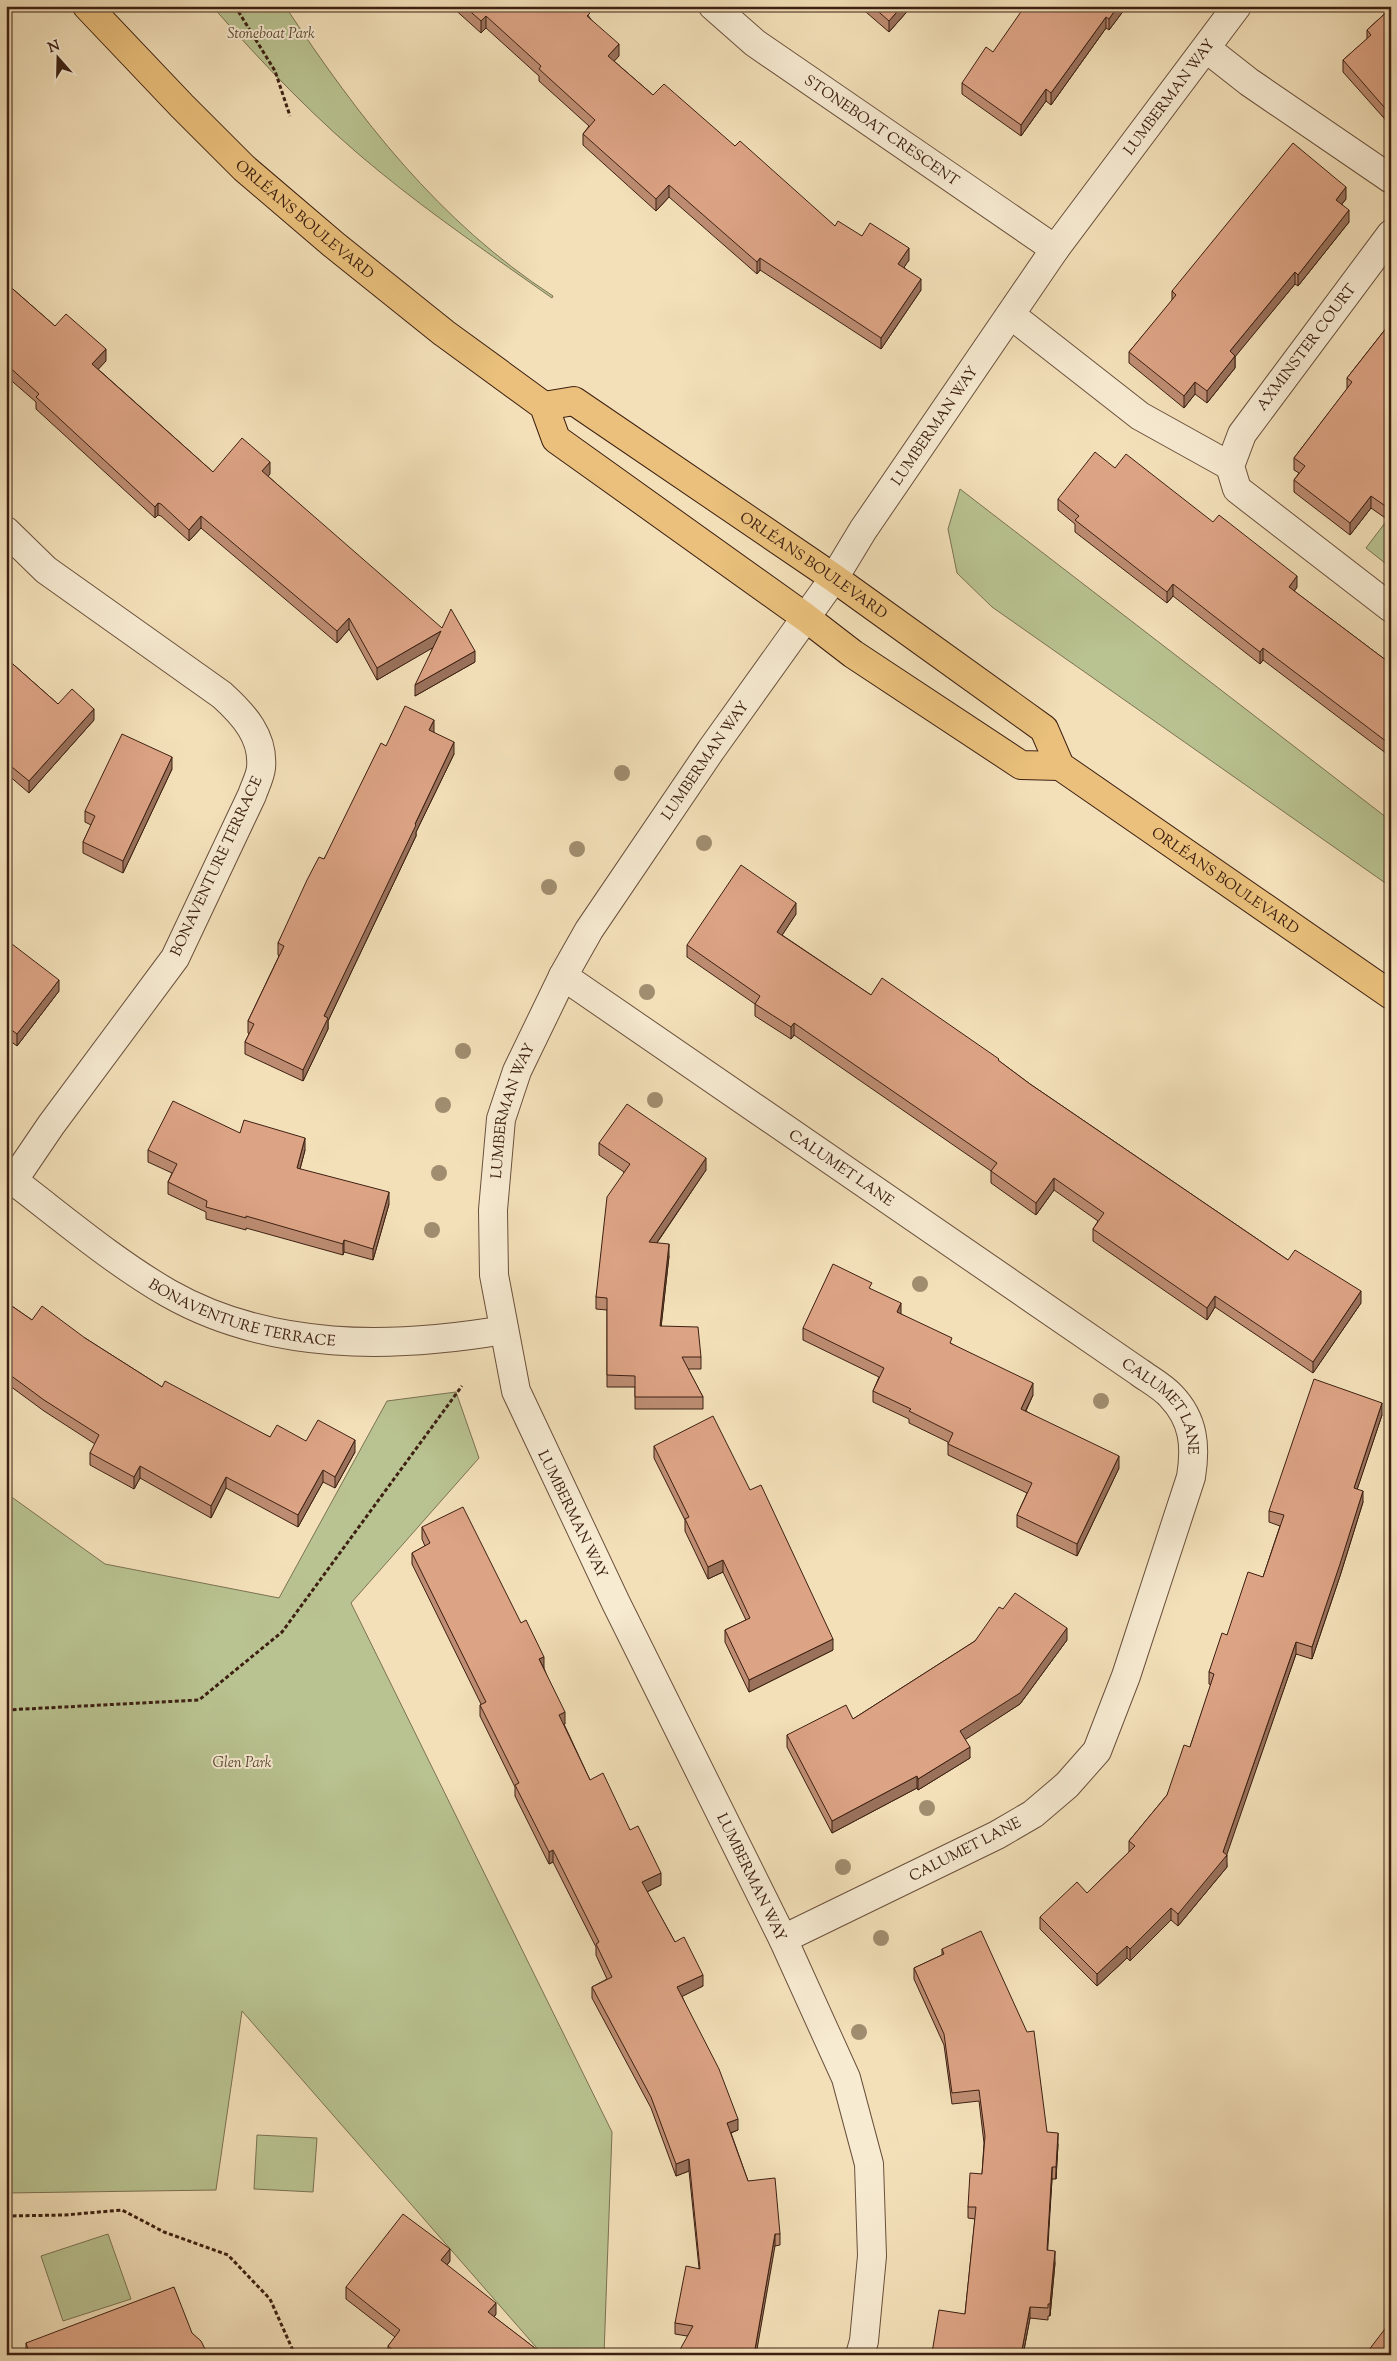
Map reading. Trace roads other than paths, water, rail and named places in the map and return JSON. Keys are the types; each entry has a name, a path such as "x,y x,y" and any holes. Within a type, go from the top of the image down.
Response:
{"main road":[{"name":"ORLÉANS BOULEVARD","path":"88,6 182,106 244,168 333,244 444,333 544,406 574,401 834,578 1044,729 1060,766 1391,996"},
{"path":"544,406 556,439 805,617 853,654 1021,766 1060,766"}],"street":[{"name":"STONEBOAT CRESCENT","path":"713,6 755,42 1055,249"},
{"name":"LUMBERMAN WAY","path":"860,2355 864,2341 872,2256 869,2164 846,2078 783,1939 543,1451 516,1390 494,1275 493,1210 501,1119 517,1071 563,976 589,930 805,617 834,578 863,530 1055,249 1237,6"},
{"path":"1207,48 1249,82 1391,179"},
{"name":"AXMINSTER COURT","path":"1230,466 1242,434 1391,234"},
{"path":"1011,314 1140,416 1230,466 1236,489 1391,608"},
{"name":"BONAVENTURE TERRACE","path":"6,531 46,570 222,695 244,716 261,746 261,770 252,795 175,958 10,1178 134,1271 170,1294 210,1312 259,1329 311,1340 354,1342 451,1339 504,1330"},
{"name":"CALUMET LANE","path":"563,976 1139,1372 1171,1396 1191,1426 1195,1452 1191,1477 1126,1676 1097,1751 1066,1785 1033,1814 997,1835 783,1939"}],"park label":[{"name":"Stoneboat Park","path":"271,33"},
{"name":"Glen Park","path":"242,1762"}]}
